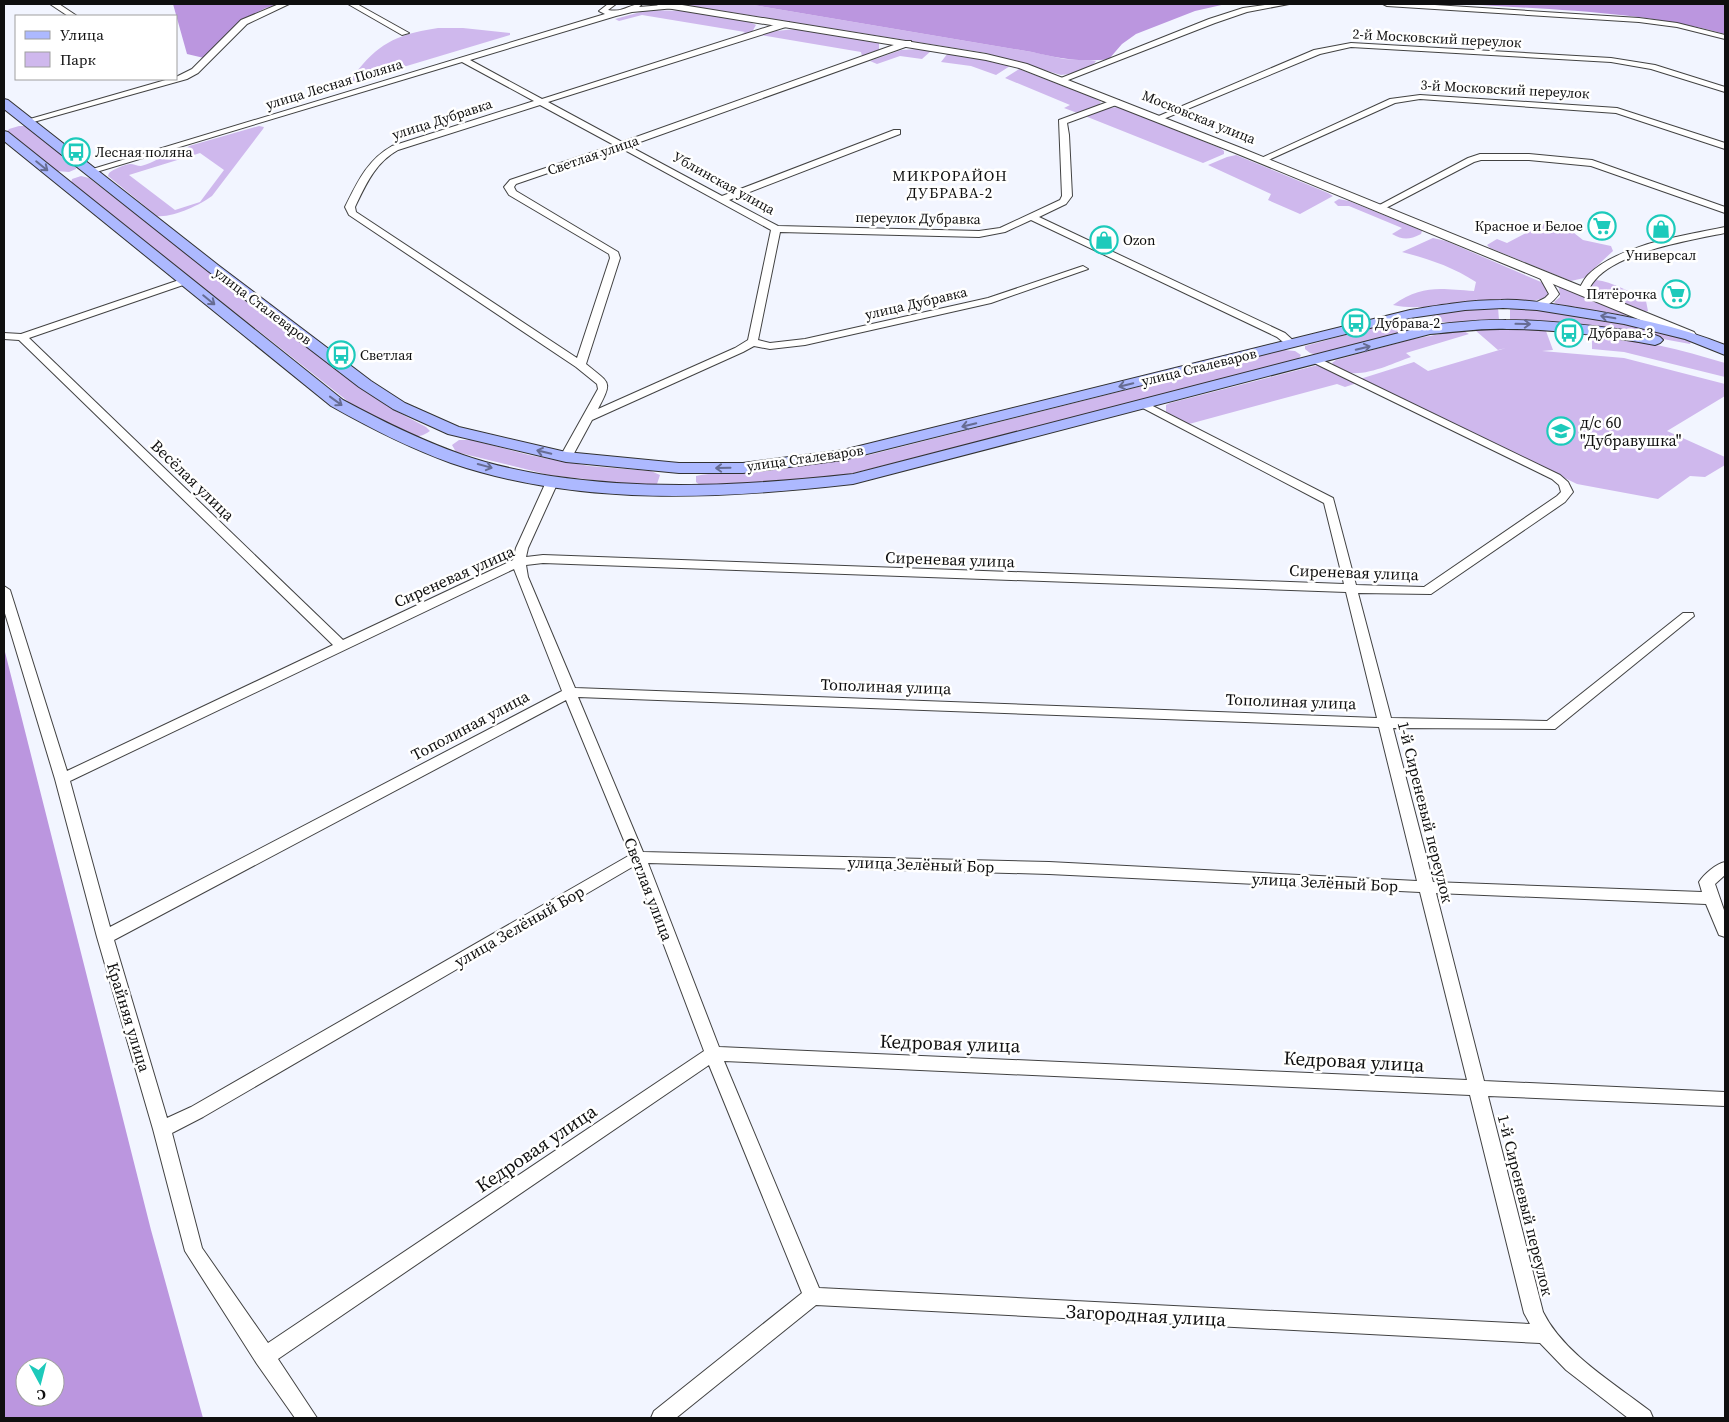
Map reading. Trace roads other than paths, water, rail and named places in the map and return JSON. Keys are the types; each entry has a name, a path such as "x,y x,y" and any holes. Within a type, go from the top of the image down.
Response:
{"main road":[{"name":"улица Сталеваров","path":"4,103 365,384 399,406 454,431 566,457 679,468 742,468 843,455 1410,314 1465,306 1503,304 1538,306 1624,320 1690,336 1725,350"},
{"path":"4,128 27,122"},
{"name":"улица Сталеваров","path":"4,135 337,402 393,435 483,466 552,482 607,489 673,492 741,491 853,479 1430,330 1486,324 1542,324 1612,332 1725,355"},
{"path":"58,179 90,171"},
{"path":"1410,314 1430,330"},
{"path":"1292,344 1316,360"},
{"path":"429,448 454,431"},
{"path":"673,492 679,468"}],"street":[{"path":"54,4 71,15"},
{"path":"178,78 195,71 230,39 244,22 253,16 286,4"},
{"path":"352,4 405,33"},
{"name":"улица Лесная Поляна","path":"586,22 612,4"},
{"path":"632,10 638,4"},
{"name":"Московская улица","path":"660,4 908,43 986,57 1023,66 1158,118 1690,336"},
{"path":"1060,80 1212,21 1246,10 1285,4"},
{"path":"1387,4 1639,20 1677,25 1725,38"},
{"name":"Московская улица","path":"618,13 675,6"},
{"path":"603,11 608,14 618,13"},
{"name":"улица Лесная Поляна","path":"90,171 618,13"},
{"name":"улица Дубравка","path":"588,418 603,389 602,383 580,366 352,213 350,207 362,184 382,154 540,101 786,24"},
{"name":"Светлая улица","path":"580,366 615,258 613,252 512,193 508,187 513,182 908,43"},
{"name":"2-й Московский переулок","path":"1158,118 1317,52 1351,45 1612,60 1652,67 1725,90"},
{"name":"Ублинская улица","path":"462,59 776,229 755,336 752,342"},
{"path":"27,122 168,80"},
{"name":"3-й Московский переулок","path":"1261,160 1393,101 1420,97 1616,111 1725,146"},
{"name":"переулок Дубравка","path":"776,229 979,234 1002,230 1063,202 1067,196 1065,135 1062,122 1116,102"},
{"path":"722,199 897,132"},
{"path":"1379,208 1471,160 1491,156 1573,160 1592,163 1725,210"},
{"path":"1032,217 1281,335 1292,344"},
{"path":"1583,291 1586,282 1606,266 1636,252 1725,230"},
{"name":"улица Дубравка","path":"752,342 770,346 805,342 991,300 1083,269"},
{"path":"1538,306 1549,300 1554,294 1553,289 1544,276"},
{"path":"4,336 22,336 185,281"},
{"name":"Весёлая улица","path":"22,336 341,646"},
{"path":"566,457 588,418 739,350 752,342"},
{"name":"Сиреневая улица","path":"62,779 519,562 542,559 1427,591 1561,499 1567,492 1564,484 1556,477 1316,360"},
{"name":"1-й Сиреневый переулок","path":"1143,404 1329,501 1426,887 1479,1088 1534,1313 1544,1334"},
{"path":"519,562 522,548 552,482"},
{"name":"Светлая улица","path":"519,562 522,577 638,857 713,1054 813,1296"},
{"name":"Крайняя улица","path":"4,590 62,779 105,937 162,1129 194,1251 307,1418"},
{"name":"Тополиная улица","path":"105,937 571,692 1386,723 1550,726 1688,616"},
{"name":"улица Зелёный Бор","path":"162,1129 197,1112 638,857 1049,868 1426,887 1711,898"},
{"path":"1725,867 1707,882 1711,898 1725,931"},
{"name":"Кедровая улица","path":"264,1357 713,1054 1725,1099"},
{"path":"661,1418 813,1296"},
{"name":"Загородная улица","path":"813,1296 1544,1334"},
{"path":"1544,1334 1572,1363 1643,1418"}],"place":[{"name":"Лесная поляна","path":"76,152"},
{"name":"Красное и Белое","path":"1602,226"},
{"name":"Универсал","path":"1661,229"},
{"name":"Ozon","path":"1104,240"},
{"name":"Пятёрочка","path":"1676,294"},
{"name":"Дубрава-2","path":"1356,323"},
{"name":"Дубрава-3","path":"1569,333"},
{"name":"Светлая","path":"341,355"},
{"name":"д/с 60 \"Дубравушка\"","path":"1561,431"}],"district":[{"name":"МИКРОРАЙОН ДУБРАВА-2","path":"950,184"}]}
